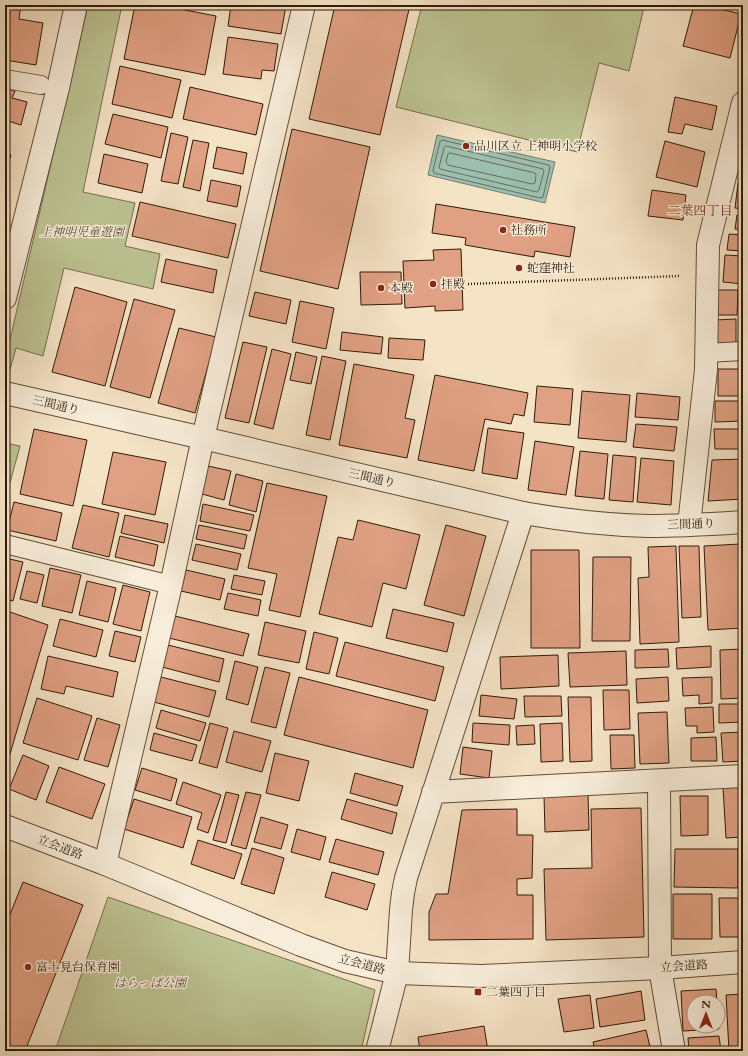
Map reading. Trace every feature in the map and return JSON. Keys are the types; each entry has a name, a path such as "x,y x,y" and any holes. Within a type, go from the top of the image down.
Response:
{"street":[{"path":"5,298 58,88 76,5"},
{"path":"105,864 171,585 203,438 304,5"},
{"path":"689,525 706,370 708,246 742,109"},
{"name":"三間通り","path":"5,393 523,513 559,519 647,526 743,522"},
{"path":"378,1051 397,974 402,893 523,513"},
{"path":"433,792 743,776"},
{"path":"659,781 660,968 674,1051"},
{"name":"立会道路","path":"5,826 105,864 301,945 345,961 397,974 481,976 660,968 743,962"}],"lane":[{"path":"5,79 41,85"},
{"path":"706,353 743,351"},
{"path":"5,544 171,585"}],"path":[{"path":"468,284 708,275"}],"green space":[{"name":"上神明児童遊園","path":"88,5 122,5 83,192 135,203 125,246 160,254 153,289 64,268 43,356 16,348 5,388 5,361"},
{"path":"422,5 634,5 644,7 629,71 599,63 577,152 396,107"},
{"path":"5,443 20,446 5,501"},
{"name":"はらっぱ公園","path":"108,897 375,990 361,1051 55,1051"}],"water":[{"path":"437,135 555,162 545,203 428,175"}],"building":[{"path":"5,5 21,5 19,19 43,23 36,65 5,60"},
{"path":"135,5 159,5 216,16 205,75 124,59"},
{"path":"190,5 220,5 220,10"},
{"path":"231,5 286,5 281,34 228,26"},
{"path":"335,5 410,5 380,135 309,119"},
{"path":"694,5 704,5 741,14 730,58 683,46"},
{"path":"228,37 278,44 274,71 262,70 261,79 223,74"},
{"path":"120,66 181,80 172,118 112,104"},
{"path":"190,87 263,104 256,135 183,119"},
{"path":"5,88 15,91 12,98 27,102 21,125 5,120"},
{"path":"675,97 717,106 712,130 685,124 682,134 668,132"},
{"path":"113,114 168,127 161,158 105,144"},
{"path":"292,129 370,147 338,289 260,271"},
{"path":"171,133 188,137 178,184 161,181"},
{"path":"193,140 209,143 200,191 183,187"},
{"path":"665,141 705,152 697,187 656,177"},
{"path":"217,147 247,153 243,174 213,168"},
{"path":"5,153 11,155 5,174"},
{"path":"104,154 148,164 142,193 98,183"},
{"path":"211,180 241,186 237,207 207,201"},
{"path":"738,183 743,183 743,209 735,208"},
{"path":"652,190 686,195 683,220 648,216"},
{"path":"140,202 236,224 228,258 132,236"},
{"name":"社務所","path":"436,204 575,227 570,257 535,251 534,257 465,245 466,238 432,233"},
{"path":"737,215 743,216 743,230 735,229"},
{"path":"729,234 743,235 743,251 727,250"},
{"name":"拝殿","path":"461,249 463,310 435,311 435,306 405,308 403,261 434,260 433,250"},
{"path":"725,255 743,256 743,284 723,282"},
{"path":"166,259 217,270 213,293 161,282"},
{"name":"本殿","path":"360,272 401,272 402,304 361,305"},
{"path":"75,287 127,302 105,386 52,372"},
{"path":"718,290 738,290 737,315 718,315"},
{"path":"255,292 291,300 286,324 249,316"},
{"path":"134,299 175,310 150,398 110,387"},
{"path":"300,301 334,308 326,349 292,342"},
{"path":"736,319 736,343 716,343 715,320"},
{"path":"179,328 216,337 195,413 158,403"},
{"path":"342,332 383,337 381,354 340,350"},
{"path":"389,338 425,340 423,360 388,358"},
{"path":"243,342 267,347 249,423 225,418"},
{"path":"272,349 291,354 273,429 254,424"},
{"path":"296,352 317,357 311,384 290,380"},
{"path":"322,356 346,361 330,440 306,435"},
{"path":"354,364 414,375 405,418 415,420 407,458 339,445"},
{"path":"718,369 743,369 743,396 718,396"},
{"path":"435,375 528,393 524,416 514,414 511,424 485,419 474,471 418,460"},
{"path":"537,386 573,389 570,425 534,422"},
{"path":"582,391 630,395 626,442 578,438"},
{"path":"637,393 680,397 678,420 635,417"},
{"path":"715,401 743,401 743,421 715,422"},
{"path":"636,424 677,427 674,451 633,447"},
{"path":"488,428 524,433 517,479 482,473"},
{"path":"34,429 87,440 73,506 20,494"},
{"path":"714,429 743,429 743,449 715,449"},
{"path":"535,441 574,447 566,495 528,490"},
{"path":"580,451 608,454 604,499 575,496"},
{"path":"113,452 166,462 155,515 102,504"},
{"path":"613,455 636,457 633,502 609,500"},
{"path":"641,458 674,461 671,505 637,502"},
{"path":"743,459 743,499 708,501 712,460"},
{"path":"208,466 231,471 224,500 202,494"},
{"path":"236,474 263,481 256,512 229,505"},
{"path":"267,483 327,496 300,617 269,610 277,574 248,568"},
{"path":"14,502 62,513 56,541 7,530"},
{"path":"203,504 254,515 250,531 200,521"},
{"path":"83,505 119,513 109,557 72,548"},
{"path":"125,515 168,524 164,543 121,533"},
{"path":"358,520 420,535 406,589 383,583 372,627 319,614 338,537 353,540"},
{"path":"199,525 247,535 244,549 196,539"},
{"path":"446,525 486,536 464,616 424,605"},
{"path":"120,536 158,545 154,566 115,557"},
{"path":"196,544 241,554 237,570 192,560"},
{"path":"740,544 743,628 708,630 704,546"},
{"path":"676,546 679,642 640,644 638,578 649,577 648,547"},
{"path":"679,546 699,546 701,617 682,618"},
{"path":"531,550 579,550 580,648 531,648"},
{"path":"593,557 631,557 630,641 592,641"},
{"path":"5,558 23,562 13,601 5,599"},
{"path":"50,568 81,575 72,613 42,606"},
{"path":"186,570 225,579 220,600 181,591"},
{"path":"27,571 44,575 37,603 20,599"},
{"path":"234,575 265,581 262,595 231,589"},
{"path":"87,581 116,588 108,622 79,615"},
{"path":"123,585 150,592 141,631 113,624"},
{"path":"228,593 261,600 258,616 224,609"},
{"path":"393,609 454,623 447,652 386,638"},
{"path":"7,611 48,625 5,771 5,616"},
{"path":"175,616 249,634 243,656 169,638"},
{"path":"60,619 103,630 96,657 53,646"},
{"path":"265,622 306,631 299,663 258,655"},
{"path":"115,631 141,637 135,662 109,656"},
{"path":"314,632 338,638 329,674 306,669"},
{"path":"345,642 444,667 435,701 336,676"},
{"path":"168,645 224,659 219,682 162,667"},
{"path":"711,646 711,667 677,669 676,648"},
{"path":"668,649 669,667 635,668 635,650"},
{"path":"743,649 743,698 721,699 720,650"},
{"path":"626,651 627,685 570,687 568,653"},
{"path":"558,655 559,686 501,689 500,657"},
{"path":"48,656 118,672 113,697 66,686 64,694 41,689"},
{"path":"235,661 258,667 248,705 226,699"},
{"path":"265,667 290,673 276,728 251,722"},
{"path":"161,677 216,691 209,717 154,702"},
{"path":"299,677 428,710 413,768 284,735"},
{"path":"668,677 669,701 637,703 636,679"},
{"path":"712,677 712,703 699,704 699,695 683,696 682,678"},
{"path":"603,690 629,690 630,729 604,730"},
{"path":"481,695 517,699 514,719 479,716"},
{"path":"524,696 561,696 562,716 525,717"},
{"path":"568,697 591,697 592,761 570,762"},
{"path":"37,698 92,716 78,760 23,743"},
{"path":"719,704 743,704 743,722 719,723"},
{"path":"713,707 714,732 697,733 697,726 686,726 685,708"},
{"path":"161,710 206,723 200,741 156,728"},
{"path":"667,712 669,763 640,764 638,713"},
{"path":"97,718 120,725 108,767 84,760"},
{"path":"210,723 228,728 217,768 199,763"},
{"path":"473,723 510,725 509,745 472,742"},
{"path":"562,723 563,761 541,762 540,724"},
{"path":"534,725 535,744 517,745 516,726"},
{"path":"234,731 271,741 262,772 226,762"},
{"path":"743,732 743,761 723,762 721,733"},
{"path":"154,733 197,745 192,761 150,750"},
{"path":"610,735 634,735 635,768 611,769"},
{"path":"716,737 717,761 691,761 691,738"},
{"path":"463,747 492,751 489,778 460,774"},
{"path":"275,753 309,761 299,801 266,793"},
{"path":"23,755 49,766 36,800 9,789"},
{"path":"59,767 105,784 92,819 46,802"},
{"path":"142,768 177,779 171,801 135,790"},
{"path":"355,773 403,786 397,806 350,793"},
{"path":"183,782 221,795 208,833 197,829 202,813 176,804"},
{"path":"743,786 743,837 726,838 723,787"},
{"path":"226,792 239,795 226,843 213,840"},
{"path":"246,792 261,795 246,849 231,845"},
{"path":"588,794 589,830 545,832 544,796"},
{"path":"680,796 708,796 708,835 681,836"},
{"path":"134,799 192,817 183,848 124,829"},
{"path":"347,799 397,813 392,834 341,819"},
{"path":"641,808 644,937 546,940 544,869 592,868 591,809"},
{"path":"517,809 517,835 533,835 532,878 517,879 517,895 533,895 533,939 429,940 429,912 436,894 448,894 462,810"},
{"path":"261,817 288,825 281,849 254,842"},
{"path":"297,829 326,837 320,860 291,852"},
{"path":"336,839 384,852 378,875 329,862"},
{"path":"198,840 242,854 234,879 191,864"},
{"path":"252,848 284,858 274,894 241,884"},
{"path":"675,849 738,849 738,888 674,887"},
{"path":"332,872 375,884 367,910 325,897"},
{"path":"23,882 83,905 25,1051 5,1051 5,927"},
{"path":"673,894 712,894 712,939 673,939"},
{"path":"719,898 743,898 743,937 720,937"},
{"path":"716,989 716,994 686,994 686,1031 683,1031 681,991"},
{"path":"641,991 645,1020 600,1027 596,999"},
{"path":"743,994 743,1051 729,1051 726,995"},
{"path":"590,995 594,1028 564,1032 558,999"},
{"path":"484,1026 488,1051 420,1051 418,1037"},
{"path":"646,1030 651,1051 595,1051 593,1042"},
{"path":"719,1036 721,1051 689,1051 688,1038"}],"place":[{"name":"品川区立 上神明小学校","path":"466,146"},
{"name":"社務所","path":"503,230"},
{"name":"蛇窪神社","path":"519,268"},
{"name":"拝殿","path":"433,284"},
{"name":"本殿","path":"381,288"},
{"name":"富士見台保育園","path":"28,967"},
{"name":"二葉四丁目","path":"478,992"}],"district":[{"name":"二葉四丁目","path":"700,210"}]}
